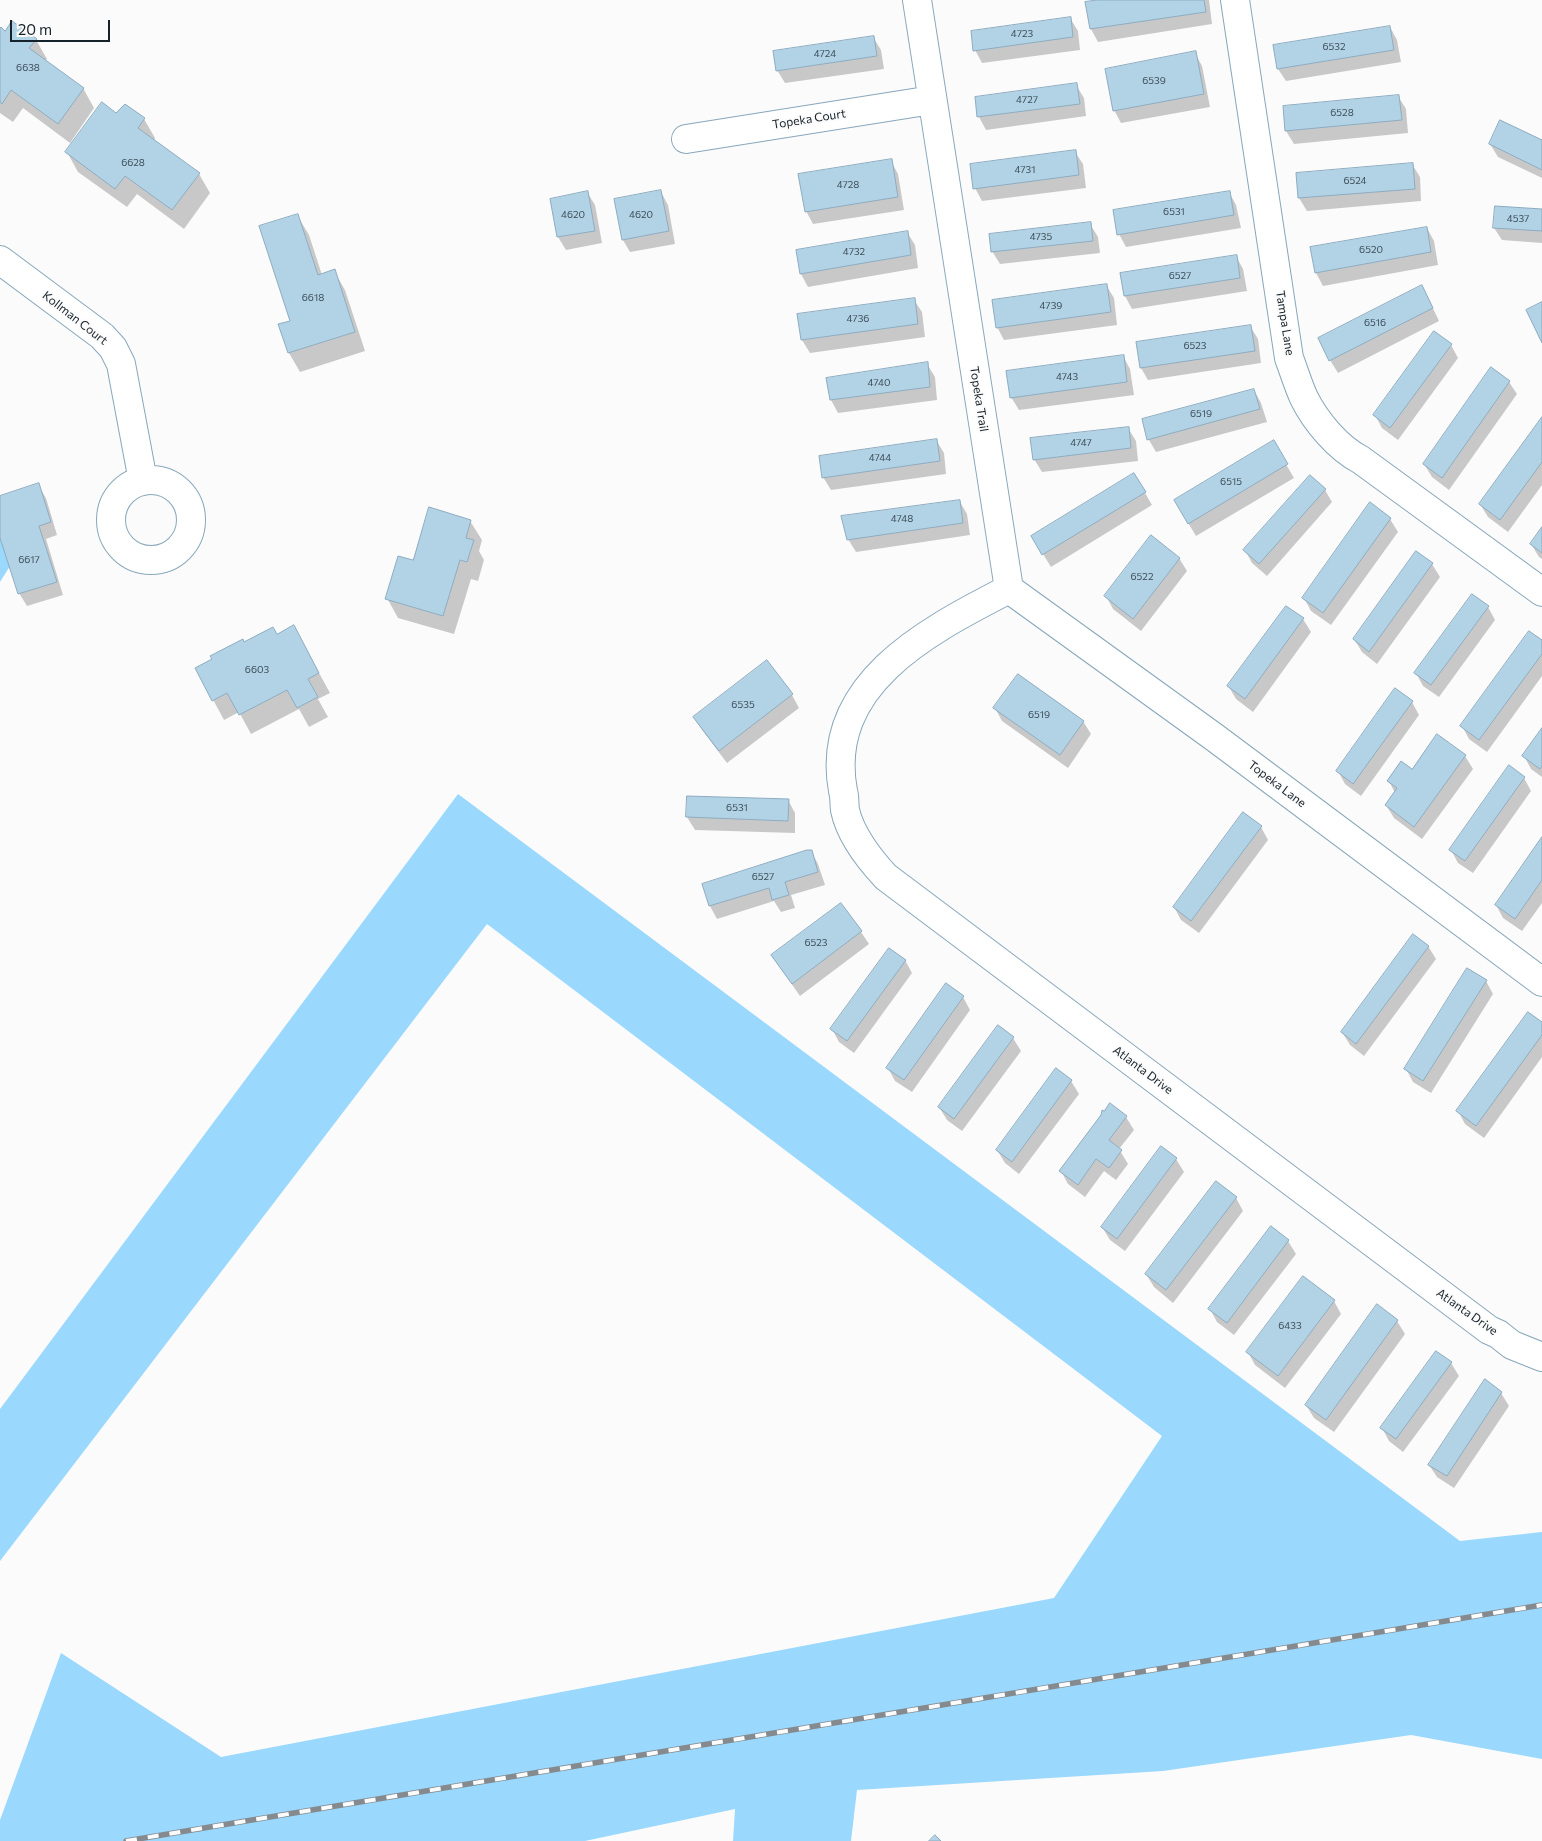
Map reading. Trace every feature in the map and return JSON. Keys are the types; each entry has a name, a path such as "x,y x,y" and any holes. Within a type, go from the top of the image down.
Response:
{"street":[{"name":"Topeka Trail","path":"917,0 1009,588"},
{"name":"Tampa Lane","path":"1234,0 1289,358 1304,398 1319,422 1348,453 1361,460 1542,592"},
{"name":"Topeka Court","path":"686,139 932,100"},
{"name":"Kollman Court","path":"0,260 102,336 114,348 122,370 143,481"},
{"name":"Atlanta Drive","path":"1009,588 959,616 900,654 878,675 864,692 850,720 842,748 840,766 846,811 858,840 875,866 886,877 1489,1330 1498,1334 1512,1345 1542,1356"},
{"name":"Topeka Lane","path":"1009,588 1214,737 1542,982"}],"shaded area":[{"path":"0,534 20,550 0,582"},
{"path":"458,794 1460,1541 1542,1532 1542,1759 1411,1735 1163,1771 857,1790 851,1841 733,1841 735,1809 585,1841 0,1841 0,1820 61,1653 221,1757 1054,1598 1162,1436 487,924 0,1561 0,1409"}],"building":[{"path":"1097,0 1204,0 1206,12 1090,29 1085,2"},
{"path":"1071,17 1073,37 973,51 971,31"},
{"path":"12,21 37,39 29,48 84,88 58,124 11,90 2,104 0,102 0,28 5,31"},
{"path":"1390,26 1394,50 1277,69 1273,45"},
{"path":"874,36 877,56 776,71 773,51"},
{"path":"1196,51 1204,94 1113,111 1105,69"},
{"path":"1077,83 1080,104 977,117 975,97"},
{"path":"1399,95 1402,120 1285,131 1283,106"},
{"path":"102,102 116,113 125,104 145,118 138,128 200,173 172,210 125,176 115,189 65,152"},
{"path":"1500,120 1542,140 1542,170 1489,144"},
{"path":"1076,150 1079,175 973,189 970,164"},
{"path":"892,159 898,197 805,212 798,174"},
{"path":"1413,163 1415,189 1298,198 1296,173"},
{"path":"661,190 669,231 622,240 614,199"},
{"path":"588,191 595,231 557,237 550,199"},
{"path":"1230,191 1234,215 1117,235 1113,210"},
{"path":"1495,206 1542,209 1542,231 1493,228"},
{"path":"298,214 318,275 335,269 355,332 288,353 278,324 290,321 259,226"},
{"path":"1091,222 1093,241 991,252 989,234"},
{"path":"1427,227 1431,252 1315,273 1310,247"},
{"path":"908,231 911,255 800,274 796,250"},
{"path":"1237,255 1240,278 1124,296 1120,273"},
{"path":"1107,284 1111,312 996,328 992,300"},
{"path":"1422,285 1433,308 1329,361 1318,338"},
{"path":"915,298 918,324 801,340 797,314"},
{"path":"1542,302 1542,343 1526,310"},
{"path":"1251,325 1255,351 1140,368 1136,342"},
{"path":"1434,331 1452,344 1390,428 1373,415"},
{"path":"1124,355 1127,382 1010,398 1006,371"},
{"path":"928,362 930,387 830,400 826,378"},
{"path":"1491,367 1510,381 1442,478 1423,464"},
{"path":"1254,389 1260,409 1147,440 1142,419"},
{"path":"1542,417 1542,462 1500,520 1479,504"},
{"path":"1129,427 1131,448 1033,460 1030,438"},
{"path":"937,439 940,461 822,478 819,456"},
{"path":"1274,440 1288,464 1188,524 1174,500"},
{"path":"1134,473 1146,492 1042,555 1031,536"},
{"path":"1310,475 1326,489 1259,564 1243,550"},
{"path":"39,483 51,522 39,526 57,582 18,594 0,538 0,496"},
{"path":"960,500 963,523 847,540 841,516"},
{"path":"1370,502 1391,518 1323,613 1302,598"},
{"path":"429,507 471,520 466,538 474,540 467,562 460,560 443,616 385,599 398,556 413,560"},
{"path":"1542,527 1542,553 1530,544"},
{"path":"1151,535 1180,558 1133,619 1104,596"},
{"path":"1416,551 1433,563 1369,652 1353,639"},
{"path":"1472,594 1489,606 1431,685 1414,673"},
{"path":"1286,606 1304,618 1245,699 1227,686"},
{"path":"294,625 319,673 308,679 318,697 297,708 287,690 239,715 227,693 212,701 195,668 212,659 210,656 243,639 244,642 273,627 277,634"},
{"path":"1529,631 1542,640 1542,654 1479,740 1460,726"},
{"path":"767,660 793,694 719,751 693,717"},
{"path":"1018,674 1084,721 1060,755 993,708"},
{"path":"1395,688 1413,701 1353,784 1336,771"},
{"path":"1542,728 1542,766 1540,769 1522,756"},
{"path":"1437,734 1466,755 1414,827 1385,805 1397,788 1387,781 1401,761 1412,769"},
{"path":"1509,765 1525,777 1465,861 1449,850"},
{"path":"687,796 789,799 788,821 686,817"},
{"path":"1243,812 1262,826 1191,921 1173,907"},
{"path":"1542,837 1542,880 1515,919 1495,905"},
{"path":"812,850 818,872 785,882 789,895 772,900 769,888 709,906 702,884"},
{"path":"841,903 862,931 792,984 771,955"},
{"path":"1413,934 1429,946 1356,1044 1341,1032"},
{"path":"889,948 906,960 847,1041 830,1029"},
{"path":"1467,968 1487,980 1423,1081 1404,1069"},
{"path":"946,983 964,996 904,1080 886,1068"},
{"path":"1528,1012 1542,1022 1542,1035 1476,1126 1456,1111"},
{"path":"998,1025 1014,1037 954,1119 938,1107"},
{"path":"1056,1068 1072,1080 1012,1162 996,1150"},
{"path":"1110,1103 1127,1116 1109,1140 1122,1150 1109,1168 1096,1159 1078,1185 1059,1171 1101,1115 1102,1110 1104,1111"},
{"path":"1161,1146 1177,1158 1117,1239 1101,1227"},
{"path":"1216,1181 1237,1197 1166,1290 1145,1274"},
{"path":"1271,1226 1289,1240 1227,1323 1208,1309"},
{"path":"1303,1276 1335,1300 1278,1376 1246,1352"},
{"path":"1377,1304 1398,1320 1326,1420 1305,1405"},
{"path":"1436,1351 1452,1362 1396,1439 1380,1428"},
{"path":"1485,1379 1502,1392 1447,1476 1428,1465"},
{"path":"935,1835 941,1841 929,1841"}],"railway":[{"path":"126,1841 1542,1605"}]}
